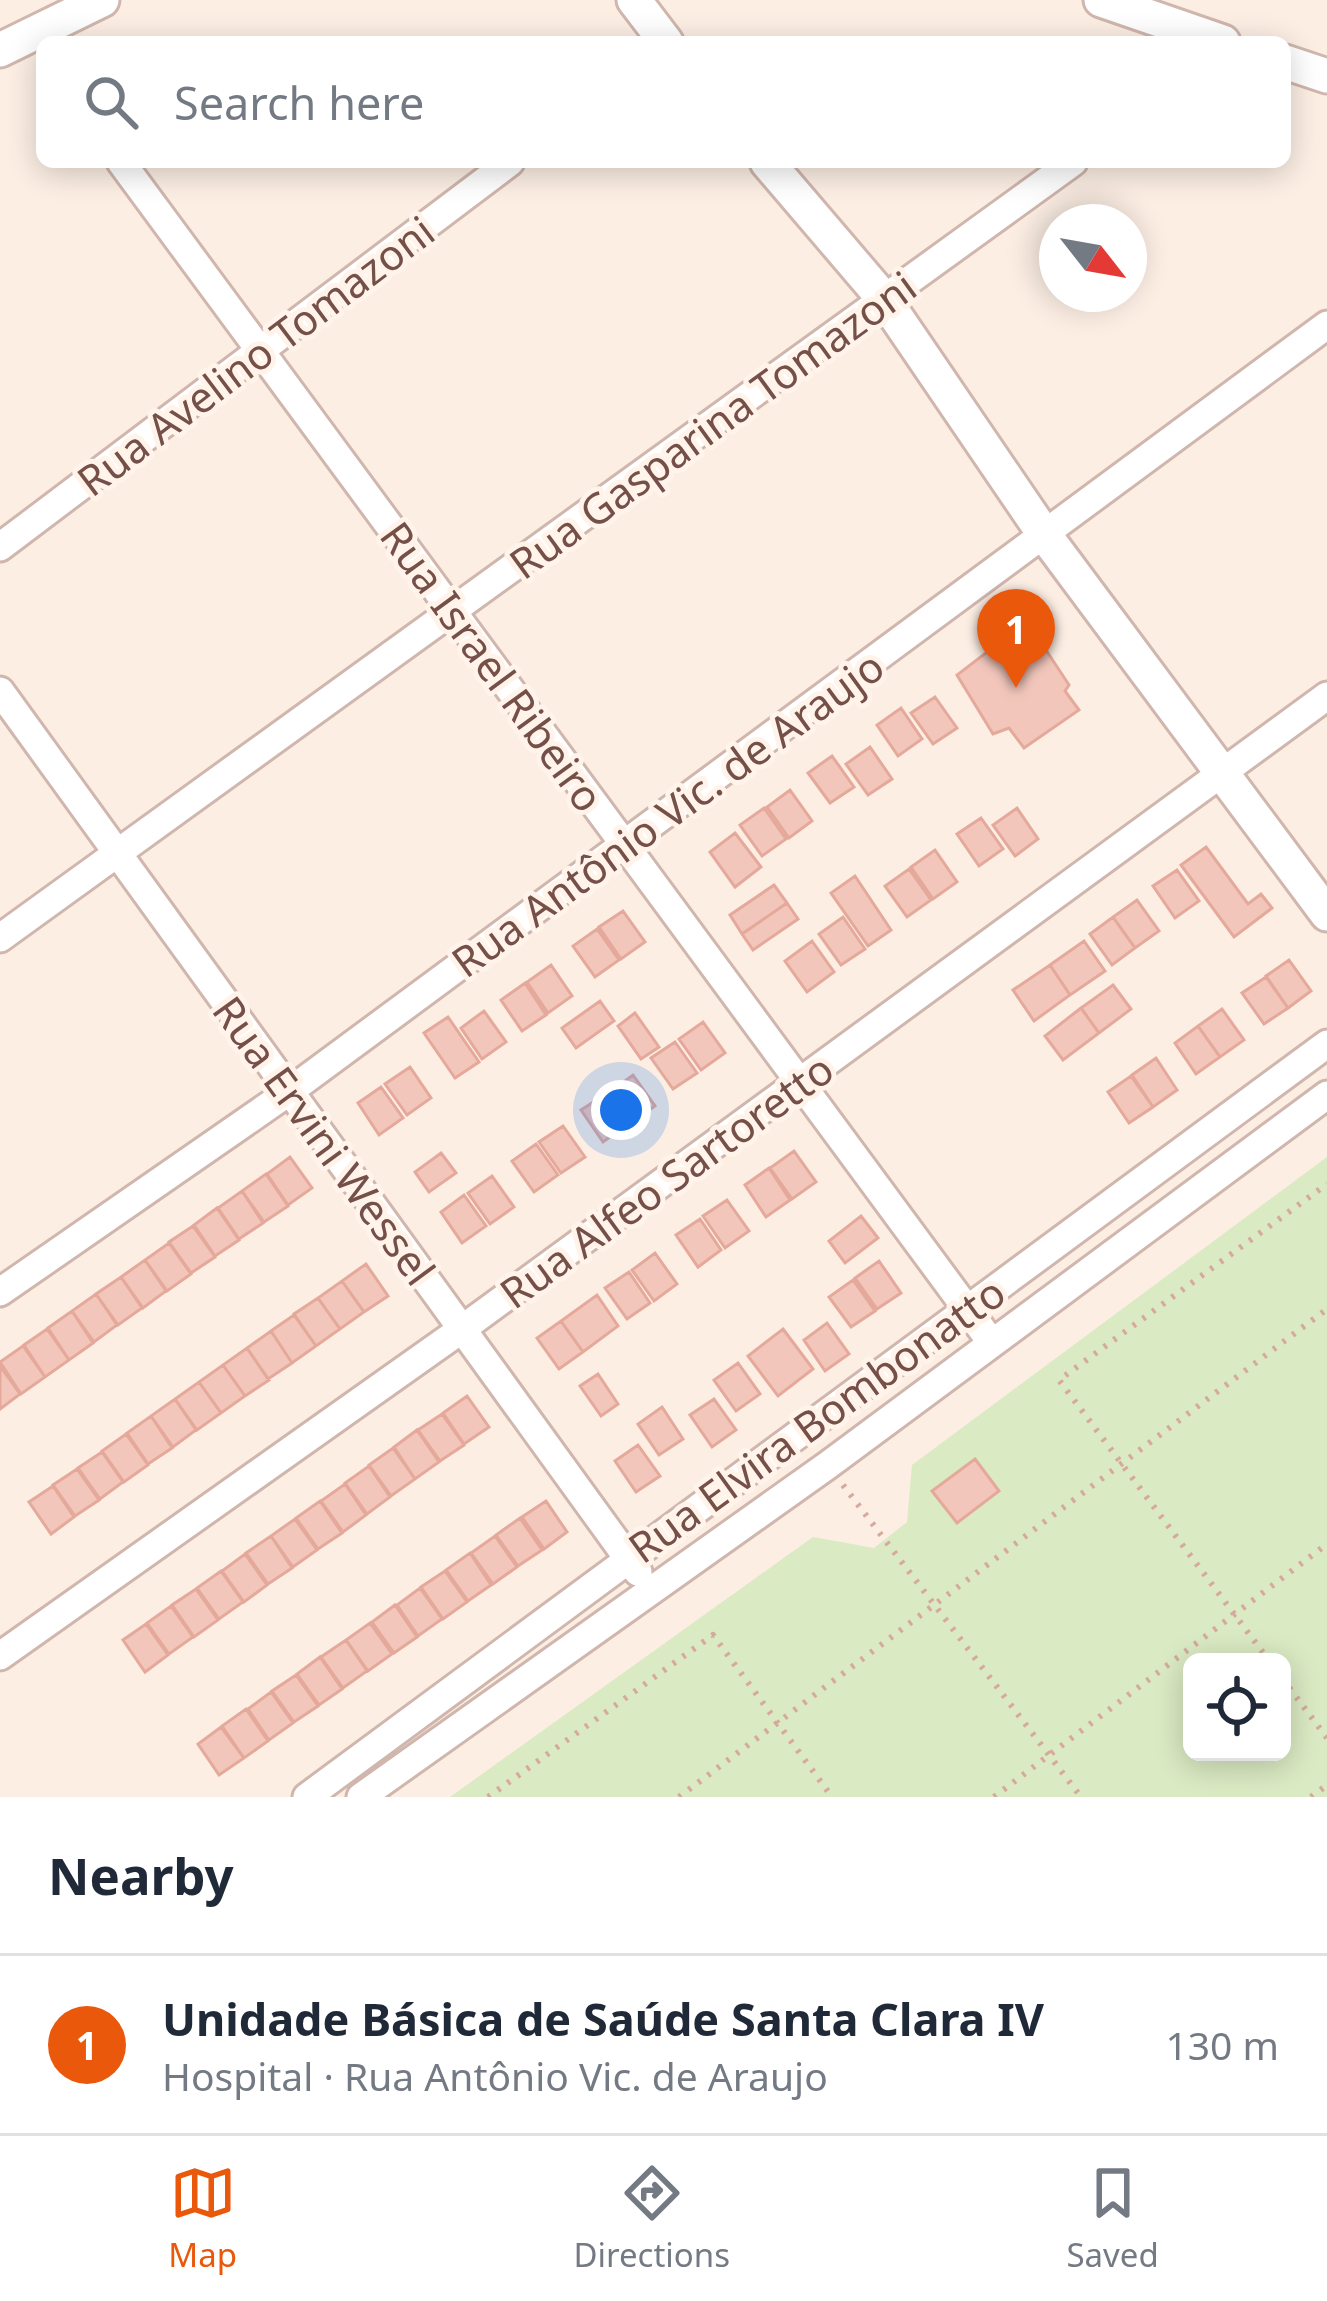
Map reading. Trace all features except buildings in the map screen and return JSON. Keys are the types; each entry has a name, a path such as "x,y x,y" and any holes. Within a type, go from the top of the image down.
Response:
{"street":[{"path":"44,36 102,0"},
{"path":"634,0 661,36"},
{"path":"1102,0 1206,36"},
{"path":"1291,64 1327,76"},
{"name":"Rua Israel Ribeiro","path":"125,168 992,1343"},
{"name":"Rua Avelino Tomazoni","path":"0,547 502,168"},
{"path":"772,168 884,299 1044,534 1327,914"},
{"name":"Rua Gasparina Tomazoni","path":"0,938 1065,168"},
{"name":"Rua Antônio Vic. de Araujo","path":"0,1292 290,1091 1327,325"},
{"name":"Rua Ervini Wessel","path":"0,691 649,1590"},
{"name":"Rua Alfeo Sartoretto","path":"0,1656 462,1329 1327,696"},
{"name":"Rua Elvira Bombonatto","path":"308,1797 1327,1044"},
{"name":"Rua Elvira Bombonatto","path":"361,1797 828,1465 1327,1095"},
{"path":"802,1429 828,1465"}],"path":[{"path":"1263,1653 1059,1380 1327,1184"},
{"path":"680,1797 1327,1309"},
{"path":"828,1465 1081,1797"},
{"path":"994,1797 1327,1544"},
{"path":"488,1797 713,1635 832,1797"},
{"path":"1291,1690 1327,1738"},
{"path":"1311,1797 1327,1785"}],"green space":[{"path":"1327,1157 1327,1797 450,1797 813,1537 874,1548 907,1522 912,1465"}],"place":[{"name":"Unidade Básica de Saúde Santa Clara IV","path":"1016,688"}]}
